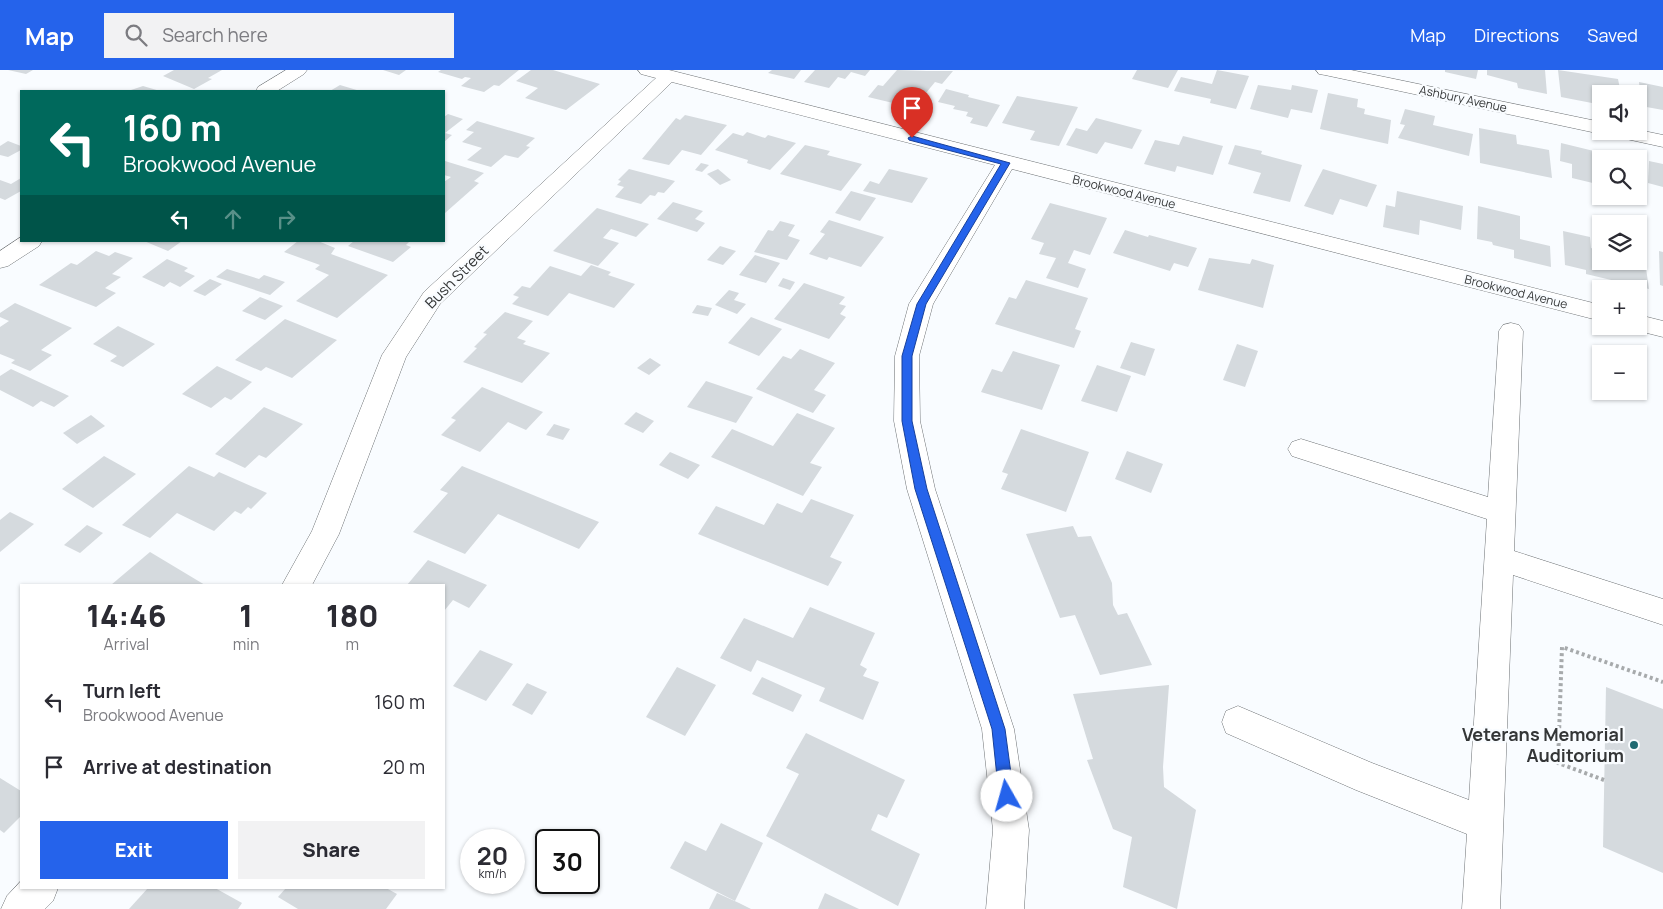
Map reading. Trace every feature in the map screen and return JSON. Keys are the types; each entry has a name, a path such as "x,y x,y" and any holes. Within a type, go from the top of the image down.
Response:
{"street":[{"path":"267,90 298,70"},
{"name":"Ashbury Avenue","path":"1325,70 1592,126"},
{"name":"Brookwood Avenue","path":"657,73 1592,312"},
{"name":"Bush Street","path":"298,584 325,534 394,355 432,298 657,73"},
{"path":"1647,138 1663,142"},
{"path":"1005,909 1011,830 998,729 921,489 907,421 907,356 921,304 1006,163"},
{"path":"0,261 29,242"},
{"path":"1647,325 1663,329"},
{"path":"1481,909 1511,331"},
{"path":"1301,449 1501,512"},
{"path":"1498,558 1663,612"},
{"path":"1238,722 1368,778 1485,824"},
{"path":"20,909 39,889"}],"path":[{"path":"1604,780 1558,763 1562,647 1663,682"}],"building":[{"path":"8,70 33,70 26,74"},
{"path":"174,70 222,70 208,78 212,79 194,89 163,76"},
{"path":"383,70 406,70 399,75"},
{"path":"441,70 519,70 499,86 494,85 484,92 461,86 471,78 465,77 462,79 438,72"},
{"path":"531,70 553,70 600,84 566,110 525,98 538,88 516,81"},
{"path":"772,70 801,70 794,79 768,73"},
{"path":"815,70 870,70 865,76 851,72 845,79 838,77 829,88 804,82"},
{"path":"897,70 953,71 942,84 935,82 926,93 914,90 910,95 901,93 893,103 868,97 878,85 883,86"},
{"path":"1137,70 1178,70 1168,88 1132,79"},
{"path":"1217,70 1249,76 1236,109 1210,103 1211,99 1174,91 1181,77 1212,84"},
{"path":"1445,70 1478,70 1476,79 1445,72"},
{"path":"1487,70 1545,70 1547,94 1518,88 1517,83 1487,75"},
{"path":"1558,70 1618,79 1619,85 1592,85 1592,103 1561,97"},
{"path":"1639,82 1663,87 1663,110 1647,107 1647,85 1639,85"},
{"path":"340,85 357,90 332,90"},
{"path":"1258,85 1291,90 1292,85 1318,90 1312,113 1291,109 1288,118 1250,109"},
{"path":"143,86 157,90 131,90"},
{"path":"946,89 1000,105 987,127 970,123 973,118 966,116 968,112 953,109 955,106 938,102"},
{"path":"1328,93 1358,99 1357,107 1365,109 1364,114 1391,120 1388,144 1320,129"},
{"path":"1017,96 1078,107 1059,146 1030,140 1035,131 1002,123"},
{"path":"1405,109 1435,116 1433,125 1473,134 1469,156 1398,138 1405,125 1400,124"},
{"path":"448,114 463,119 445,133 445,116"},
{"path":"685,115 727,125 701,155 682,150 669,165 642,159 676,118 680,120"},
{"path":"1096,118 1142,130 1132,149 1105,142 1097,154 1066,145 1076,128 1087,131"},
{"path":"477,121 535,138 526,146 530,147 518,158 505,155 491,167 467,160 482,148 462,142 474,132 466,130"},
{"path":"1479,128 1516,135 1517,144 1549,150 1552,178 1480,163"},
{"path":"747,132 765,138 768,135 796,143 770,170 747,163 748,160 715,150 733,133 743,136"},
{"path":"445,133 452,135 445,141"},
{"path":"1183,136 1223,146 1213,175 1177,166 1175,172 1144,164 1155,140 1179,145"},
{"path":"8,141 20,146 20,151 8,157 0,155 0,146"},
{"path":"1561,143 1592,151 1592,183 1572,178 1572,164 1560,161"},
{"path":"805,145 830,151 827,155 862,164 841,191 780,174"},
{"path":"1235,145 1262,151 1261,154 1302,165 1290,202 1253,193 1261,173 1228,164"},
{"path":"445,161 484,173 474,181 479,183 445,213 445,181 451,177 445,175"},
{"path":"1649,161 1663,164 1663,187 1648,183"},
{"path":"701,163 709,165 702,172 695,170"},
{"path":"629,169 675,181 664,193 658,192 655,196 650,195 641,204 615,197 624,187 617,185 621,181 618,180"},
{"path":"718,169 731,180 720,185 707,174"},
{"path":"889,169 928,178 912,203 863,191 870,181 879,184"},
{"path":"1323,169 1377,185 1367,207 1340,199 1333,215 1304,206"},
{"path":"20,179 20,192 5,200 0,198 0,180 11,184"},
{"path":"851,191 876,198 860,221 835,213"},
{"path":"1397,191 1463,206 1461,230 1420,220 1419,235 1383,227 1386,205 1395,207"},
{"path":"673,202 703,211 695,219 705,223 697,232 657,219"},
{"path":"1050,203 1107,218 1090,255 1074,250 1068,263 1086,269 1078,288 1046,278 1056,258 1039,254 1044,243 1031,239"},
{"path":"1478,206 1520,216 1520,239 1550,246 1551,267 1514,258 1514,250 1477,239"},
{"path":"597,208 649,224 636,237 611,229 603,238 619,243 598,266 553,251"},
{"path":"829,220 884,237 861,267 829,257 827,260 809,254 825,234 820,232"},
{"path":"780,221 795,225 788,236 800,240 787,260 754,252 768,230 773,231"},
{"path":"1125,230 1197,248 1188,267 1174,263 1170,271 1113,253"},
{"path":"1563,231 1590,237 1592,270 1646,270 1649,289 1647,289 1647,280 1611,280 1586,274 1586,270 1565,265"},
{"path":"146,242 181,242 168,251"},
{"path":"297,242 320,242 335,248 331,254 388,275 337,318 296,301 329,275 315,269 320,265 284,252"},
{"path":"353,242 409,242 406,245 411,247 393,262 348,246"},
{"path":"720,246 736,251 723,265 707,260"},
{"path":"96,251 109,256 115,252 133,258 112,274 121,277 105,288 116,293 96,307 39,285 71,263 77,265"},
{"path":"1659,251 1663,252 1663,286 1660,285"},
{"path":"755,255 780,263 766,283 739,275"},
{"path":"1209,258 1250,264 1252,259 1274,265 1263,308 1198,290"},
{"path":"167,259 188,268 184,271 195,276 180,287 170,282 164,287 142,277"},
{"path":"591,265 611,272 608,275 635,284 614,308 569,293 548,316 512,304 519,297 513,295 522,286 530,288 550,266 581,276"},
{"path":"227,269 259,279 264,275 285,282 270,295 216,277"},
{"path":"783,278 795,282 790,290 778,286"},
{"path":"210,279 222,284 205,296 193,291"},
{"path":"1026,280 1088,298 1075,329 1081,331 1074,348 995,324 1009,297 1016,299"},
{"path":"804,283 845,297 839,304 846,306 840,314 846,317 829,339 774,319"},
{"path":"729,290 739,293 734,300 746,304 737,314 715,305"},
{"path":"260,297 283,306 265,320 242,311"},
{"path":"15,303 72,328 41,350 52,355 30,371 11,363 15,360 0,354 0,327 9,321 0,317 0,313"},
{"path":"697,305 712,308 708,316 692,313"},
{"path":"505,312 533,321 517,338 526,341 523,344 550,353 522,383 463,362 477,348 474,347 487,334 483,333"},
{"path":"751,317 782,329 759,356 728,343"},
{"path":"285,319 337,340 292,378 266,367 261,371 235,360"},
{"path":"118,326 155,344 123,367 110,361 117,356 93,344"},
{"path":"1131,342 1155,349 1145,376 1120,368"},
{"path":"1237,344 1258,351 1245,387 1223,380"},
{"path":"800,349 835,363 814,390 826,395 813,413 756,389 783,356 791,359"},
{"path":"1013,351 1060,365 1042,410 981,392 992,369 1002,372"},
{"path":"650,358 661,365 649,375 637,368"},
{"path":"1097,365 1131,376 1117,412 1081,401"},
{"path":"217,366 252,382 231,400 225,397 211,408 182,394"},
{"path":"11,369 69,396 54,407 41,401 33,407 0,390 0,376"},
{"path":"706,381 753,397 736,423 687,407"},
{"path":"482,387 543,412 526,430 508,422 480,452 441,435 456,420 451,418"},
{"path":"264,407 303,424 266,458 259,455 245,468 215,454"},
{"path":"636,412 654,421 643,433 624,424"},
{"path":"797,413 835,428 810,463 822,467 803,496 711,457 732,429 773,446"},
{"path":"91,415 105,426 77,444 63,433"},
{"path":"554,424 570,429 563,440 546,435"},
{"path":"1021,429 1089,452 1066,512 1001,489 1008,474 1002,472"},
{"path":"1127,451 1163,464 1151,493 1115,479"},
{"path":"670,452 700,465 688,479 659,465"},
{"path":"104,456 136,474 93,508 62,489"},
{"path":"189,466 214,477 219,472 267,493 251,509 248,507 241,514 235,511 214,531 177,513 150,538 122,525"},
{"path":"462,466 599,522 579,549 498,514 465,554 413,532 448,493 440,490"},
{"path":"811,499 854,515 830,557 842,562 828,586 698,534 716,506 764,525 777,503 802,513"},
{"path":"10,512 34,524 0,552 0,520"},
{"path":"87,525 103,533 80,553 64,545"},
{"path":"1073,526 1078,537 1091,536 1112,583 1113,605 1118,615 1127,613 1152,665 1100,675 1075,615 1060,618 1026,534"},
{"path":"150,552 203,584 112,584"},
{"path":"428,560 487,585 469,608 453,600 445,610 445,584 408,584"},
{"path":"810,607 875,633 860,665 867,669 863,676 879,682 863,720 819,701 825,688 757,660 751,672 720,658 744,618 793,638"},
{"path":"480,650 513,664 486,701 453,686"},
{"path":"677,667 716,685 685,736 646,717"},
{"path":"762,677 802,695 793,712 752,694"},
{"path":"527,683 547,692 532,715 512,705"},
{"path":"1169,685 1163,767 1164,787 1196,810 1177,909 1123,887 1132,837 1113,829 1087,760 1093,759 1073,694"},
{"name":"Veterans Memorial Auditorium","path":"1606,687 1663,709 1663,873 1603,847"},
{"path":"806,733 905,780 887,818 878,814 871,830 920,854 898,906 766,836 799,774 786,768"},
{"path":"0,778 20,790 20,817 4,833 0,830"},
{"path":"721,823 763,843 735,901 670,868 685,841 706,851"},
{"path":"147,889 217,889 242,903 238,909 129,909"},
{"path":"285,889 388,889 397,894 386,909 298,909 278,897"},
{"path":"717,893 739,903 751,909 709,909"},
{"path":"825,893 859,909 818,909"}],"place":[{"name":"Veterans Memorial Auditorium","path":"1634,745"}],"route":[{"path":"912,138 1006,163 992,183 921,304 907,356 907,421 921,489 998,729 1007,796"}]}
